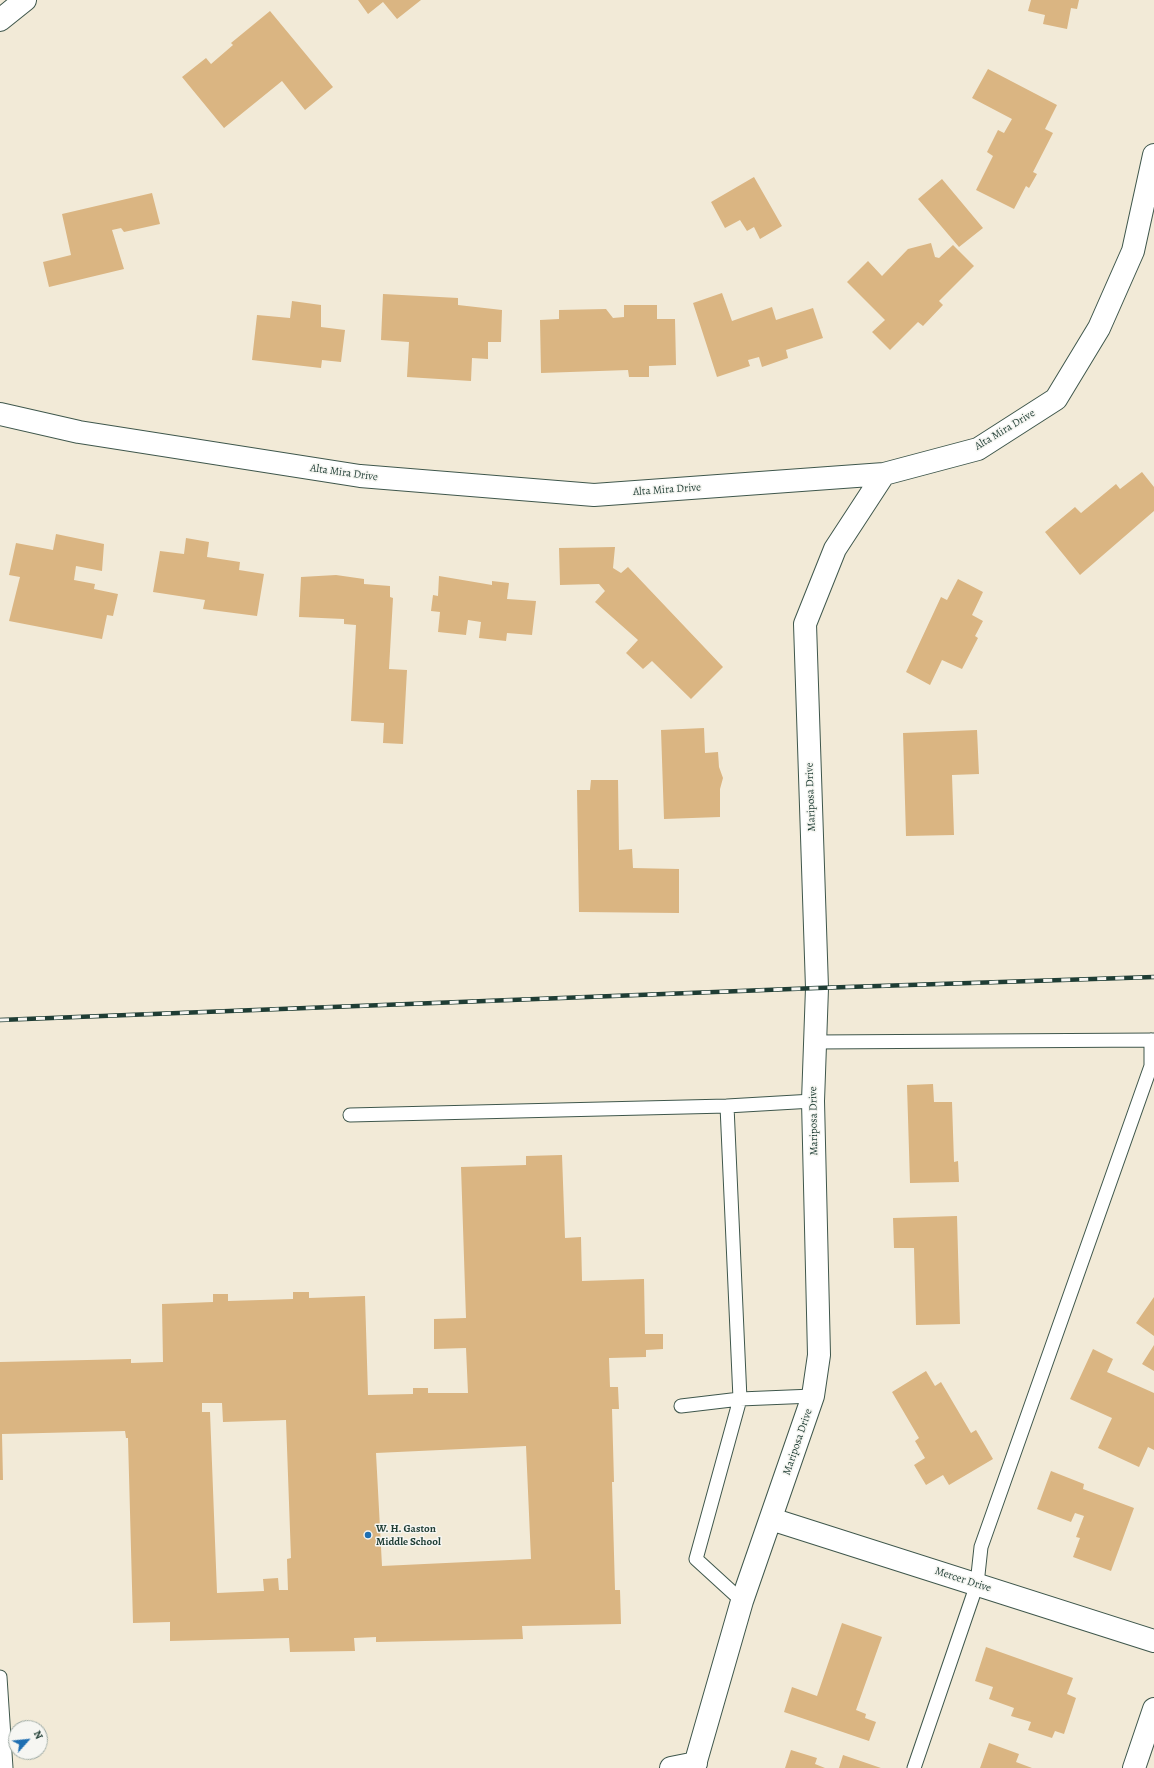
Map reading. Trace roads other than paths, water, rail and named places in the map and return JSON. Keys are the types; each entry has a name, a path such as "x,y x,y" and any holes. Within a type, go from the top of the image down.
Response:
{"street":[{"path":"0,20 25,0"},
{"name":"Alta Mira Drive","path":"0,414 79,432 360,476 594,495 884,474 978,449 1056,399 1098,328 1133,251 1154,155"},
{"name":"Mariposa Drive","path":"695,1765 742,1601 813,1396 819,1355 812,1101 817,988 805,624 835,549 884,474"},
{"name":"Mercer Drive","path":"771,1519 1154,1641"},
{"path":"1134,1768 1154,1709"},
{"path":"672,1768 695,1765"}],"lane":[{"path":"815,1042 1153,1040 1151,1066 982,1547 977,1584 914,1768"},
{"path":"350,1115 728,1106 812,1101"},
{"path":"728,1106 740,1399 696,1559 742,1601"},
{"path":"681,1406 740,1399 813,1396"},
{"path":"0,1677 6,1768"}],"railway":[{"path":"0,1020 817,988 1154,977"}],"place":[{"name":"W. H. Gaston Middle School","path":"368,1535"}]}
